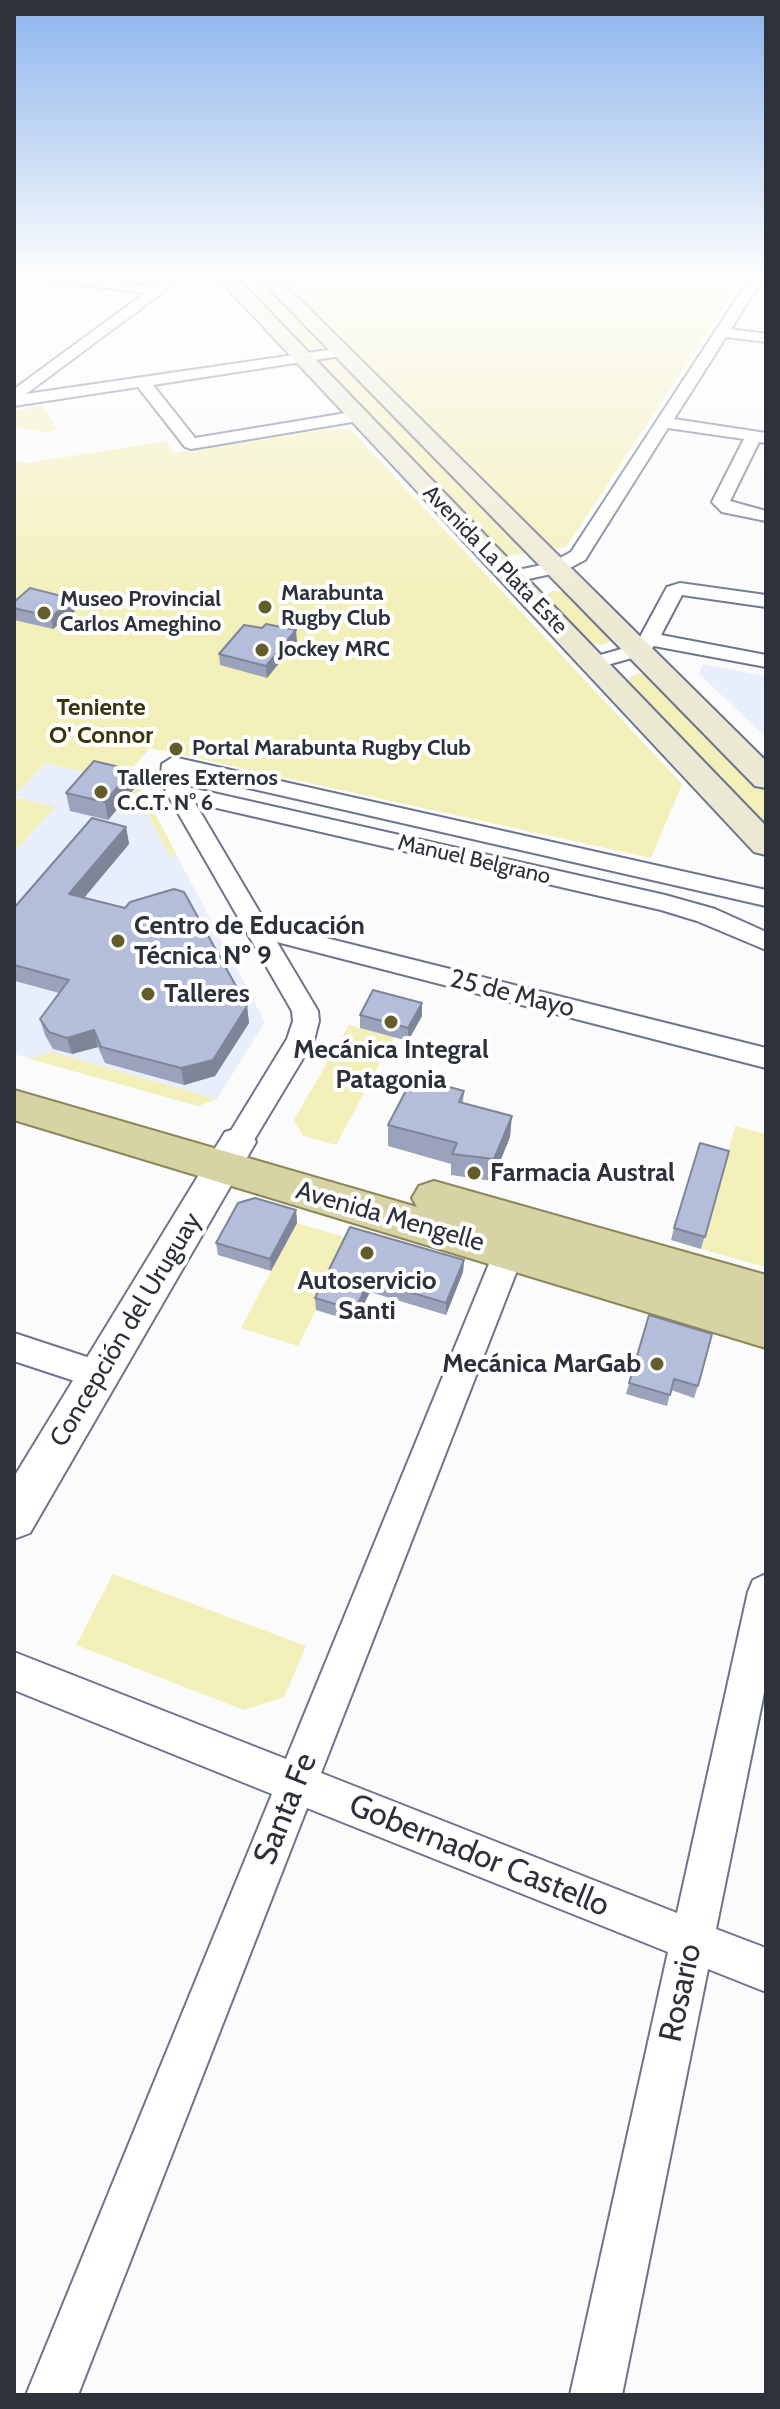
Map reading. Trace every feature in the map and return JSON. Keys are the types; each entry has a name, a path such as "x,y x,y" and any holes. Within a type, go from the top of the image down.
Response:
{"main road":[{"name":"Avenida La Plata Este","path":"331,387 766,845"},
{"name":"Avenida La Plata Este","path":"377,387 557,567 644,644 766,779"},
{"name":"Avenida Mengelle","path":"14,1077 230,1154 515,1238 766,1328"},
{"name":"Avenida Mengelle","path":"14,1105 230,1154"},
{"name":"Avenida Mengelle","path":"515,1238 766,1294"}],"street":[{"path":"14,398 105,387"},
{"path":"146,387 191,444 358,416"},
{"path":"511,577 557,567 578,556 686,387"},
{"path":"664,422 760,437 721,502 728,508 766,516"},
{"path":"644,644 674,591 694,589 766,601"},
{"path":"593,663 644,644 766,661"},
{"name":"Manuel Belgrano","path":"766,898 173,764 172,775 177,792 665,903 706,915 766,942"},
{"path":"177,792 301,1002 306,1021 300,1040 230,1154"},
{"name":"25 de Mayo","path":"258,929 766,1058"},
{"name":"Concepción del Uruguay","path":"14,1518 230,1154"},
{"name":"Santa Fe","path":"52,2395 515,1238"},
{"path":"14,1347 99,1375"},
{"name":"Rosario","path":"596,2395 766,1592"},
{"name":"Gobernador Castello","path":"14,1671 766,1970"}],"shaded area":[{"path":"342,387 365,387 525,548 524,554 505,556"},
{"path":"388,387 671,387 567,546 558,549 548,546"},
{"path":"43,405 57,429 47,433 14,427 14,411"},
{"name":"Marabunta Rugby Club","path":"335,428 351,430 682,784 651,858 150,748 121,781 45,763 14,796 14,461 28,463 166,441 174,453"},
{"path":"552,591 566,591 612,641 601,645 588,642 547,600 546,595"},
{"path":"703,664 766,676 766,737 699,674"},
{"path":"638,673 655,678 766,792 766,827 630,683 629,678"},
{"name":"Centro de Educación Técnica Nº 9","path":"45,763 140,786 265,1022 217,1099 198,1106 14,1054 14,852 54,808 14,796"},
{"path":"138,785 177,855 170,856 145,809 122,804"},
{"path":"14,797 55,807 14,852"},
{"path":"349,1025 394,1037 336,1145 303,1136 294,1120"},
{"path":"52,1052 217,1099 198,1106 30,1059"},
{"path":"735,1126 766,1134 766,1267 701,1249"},
{"path":"297,1223 351,1239 298,1346 241,1328"},
{"path":"113,1574 306,1646 284,1697 244,1710 76,1645"}],"building":[{"path":"30,588 73,599 51,617 14,608 14,602"},
{"path":"266,624 296,630 266,666 219,654 244,625 262,628"},
{"path":"94,761 132,770 105,802 66,793"},
{"path":"92,818 126,827 69,894 125,908 130,902 174,889 184,892 247,1006 213,1060 181,1068 101,1047 94,1030 67,1038 49,1032 40,1019 69,980 14,965 14,908"},
{"path":"373,990 422,1003 408,1028 360,1015"},
{"path":"413,1077 464,1091 459,1102 512,1116 494,1159 452,1154 457,1143 388,1125"},
{"path":"700,1143 729,1151 705,1237 674,1228"},
{"path":"255,1198 296,1210 270,1259 216,1243 238,1203"},
{"path":"350,1227 464,1260 446,1303 369,1280 355,1310 315,1298"},
{"path":"649,1315 712,1334 698,1386 674,1379 670,1395 629,1383"}],"place":[{"name":"Marabunta Rugby Club","path":"265,607"},
{"name":"Museo Provincial Carlos Ameghino","path":"44,613"},
{"name":"Jockey MRC","path":"262,650"},
{"name":"Portal Marabunta Rugby Club","path":"176,749"},
{"name":"Talleres Externos C.C.T. N° 6","path":"101,792"},
{"name":"Centro de Educación Técnica Nº 9","path":"118,941"},
{"name":"Talleres","path":"148,994"},
{"name":"Mecánica Integral Patagonia","path":"391,1022"},
{"name":"Farmacia Austral","path":"474,1173"},
{"name":"Autoservicio Santi","path":"367,1253"},
{"name":"Mecánica MarGab","path":"657,1364"}],"district":[{"name":"Teniente O' Connor","path":"101,722"}]}
